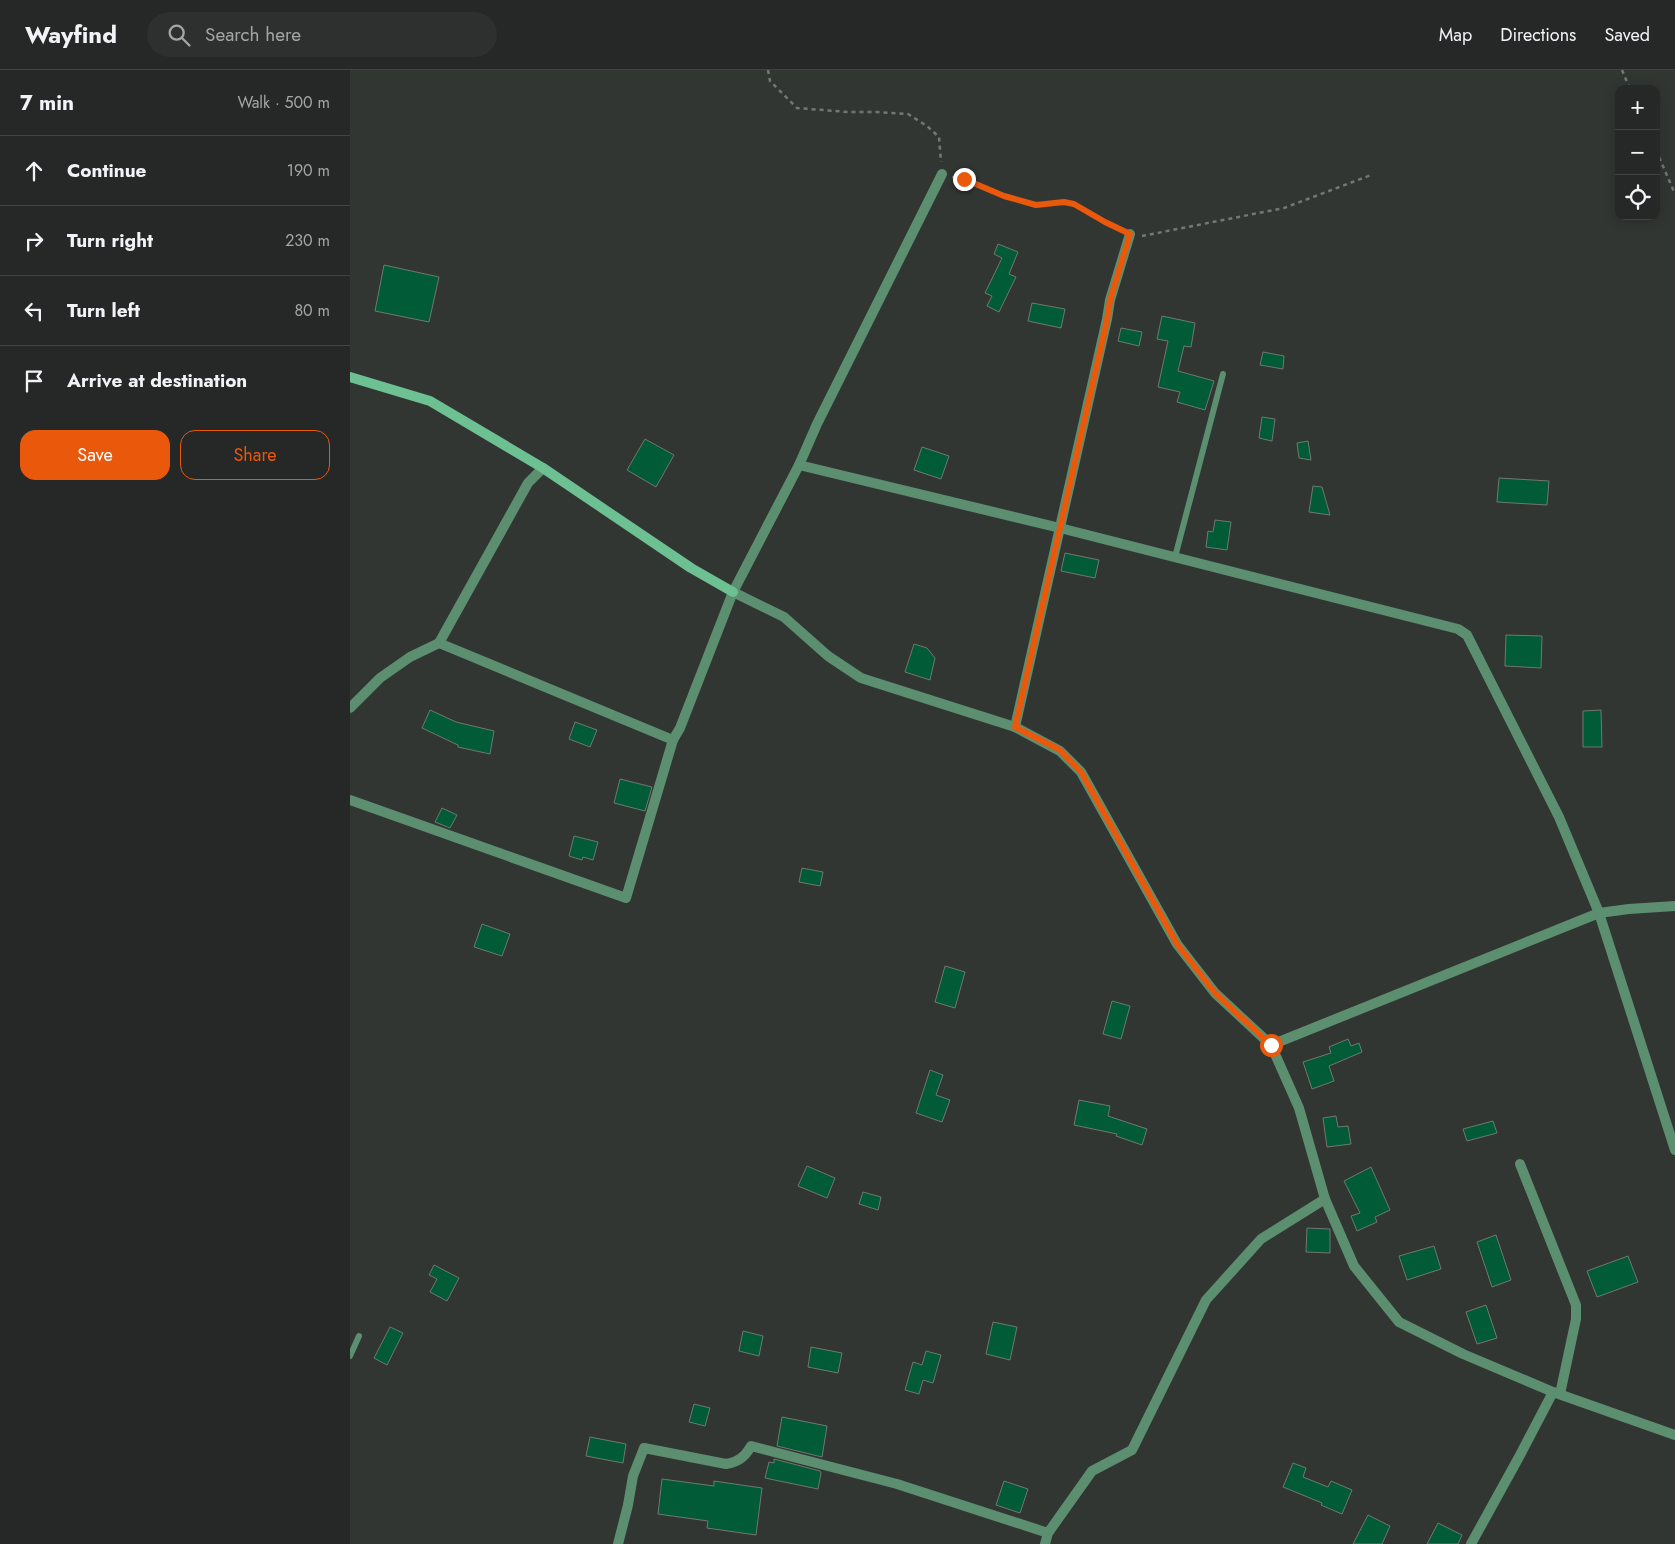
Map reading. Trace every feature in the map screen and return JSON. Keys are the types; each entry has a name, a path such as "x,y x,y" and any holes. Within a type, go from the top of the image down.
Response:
{"street":[{"path":"350,800 626,898 673,740 680,728 733,592 799,465 817,424 942,174"},
{"path":"1015,727 1110,300 1130,234"},
{"path":"350,377 430,401 543,468 691,568 733,592 784,617 828,656 861,678 1015,727 1060,750 1081,772 1177,944 1215,993 1271,1045 1299,1108 1325,1198 1354,1266 1399,1322 1462,1354 1556,1393 1675,1435"},
{"path":"799,465 1060,528 1458,629 1467,635 1559,817 1599,913 1675,1150"},
{"path":"350,708 380,678 410,657 439,643 528,483 543,468"},
{"path":"439,643 673,740"},
{"path":"1271,1045 1599,913 1675,906"},
{"path":"1471,1544 1556,1393 1576,1319 1576,1305 1520,1164"},
{"path":"1045,1544 1048,1533 1092,1472 1132,1450 1206,1300 1261,1239 1325,1198"},
{"path":"618,1544 628,1505 632,1476 644,1448 726,1464 743,1457 750,1446 897,1484 1048,1533"}],"lane":[{"path":"1175,557 1223,374"},
{"path":"350,1356 359,1336"}],"path":[{"path":"768,70 770,81 797,108 908,114 939,137 942,174 964,179 1004,196 1036,205 1064,202 1074,204 1130,234 1143,236 1284,208 1371,174"},
{"path":"1622,70 1628,85"},
{"path":"1660,159 1675,194"}],"building":[{"path":"998,244 1018,252 1009,274 1016,277 999,312 987,306 992,296 985,293 1002,258 994,254"},
{"path":"384,265 439,277 429,322 375,311"},
{"path":"1032,303 1065,309 1061,328 1028,321"},
{"path":"1162,316 1195,323 1191,347 1184,346 1178,371 1214,381 1205,410 1177,402 1180,392 1158,387 1168,341 1157,339"},
{"path":"1121,328 1142,332 1139,346 1118,341"},
{"path":"1263,352 1284,356 1283,369 1260,365"},
{"path":"1262,417 1275,419 1272,441 1259,438"},
{"path":"645,439 674,455 656,487 627,470"},
{"path":"1308,441 1311,460 1299,458 1297,443"},
{"path":"922,447 949,456 941,479 914,470"},
{"path":"1499,478 1549,481 1547,505 1497,502"},
{"path":"1313,486 1322,487 1330,515 1309,512"},
{"path":"1215,520 1231,522 1227,550 1206,547 1208,531 1213,532"},
{"path":"1065,553 1099,560 1095,578 1061,571"},
{"path":"1506,635 1542,636 1541,668 1505,666"},
{"path":"914,644 927,648 935,658 930,680 905,672"},
{"path":"430,710 456,722 494,731 490,754 458,747 458,745 422,728"},
{"path":"1601,710 1602,747 1583,747 1583,711"},
{"path":"575,722 597,730 590,747 569,739"},
{"path":"620,779 652,787 645,811 614,803"},
{"path":"442,808 457,815 450,828 435,822"},
{"path":"574,836 598,842 593,860 583,857 582,860 569,856"},
{"path":"802,868 823,872 820,886 799,882"},
{"path":"482,924 510,934 502,956 474,947"},
{"path":"945,966 965,972 955,1008 935,1002"},
{"path":"1112,1001 1130,1006 1121,1039 1103,1034"},
{"path":"1348,1039 1351,1046 1359,1043 1362,1052 1329,1066 1334,1081 1312,1089 1303,1062 1331,1053 1329,1047"},
{"path":"930,1070 943,1075 936,1095 950,1100 942,1122 916,1113"},
{"path":"1079,1100 1110,1106 1108,1116 1147,1129 1142,1145 1116,1136 1117,1134 1074,1125"},
{"path":"1336,1116 1338,1127 1348,1126 1351,1144 1327,1147 1323,1118"},
{"path":"1493,1121 1497,1133 1467,1141 1463,1129"},
{"path":"807,1166 835,1178 827,1198 798,1186"},
{"path":"1371,1167 1390,1210 1375,1217 1377,1222 1357,1231 1351,1216 1360,1213 1344,1181"},
{"path":"863,1192 881,1197 878,1210 859,1204"},
{"path":"1307,1228 1330,1229 1330,1253 1306,1252"},
{"path":"1496,1235 1511,1280 1492,1287 1477,1242"},
{"path":"1434,1246 1441,1269 1407,1280 1399,1256"},
{"path":"1628,1256 1638,1282 1597,1297 1587,1271"},
{"path":"434,1265 459,1278 447,1301 430,1292 437,1279 429,1275"},
{"path":"1486,1305 1497,1338 1477,1344 1466,1312"},
{"path":"993,1322 1017,1327 1010,1360 986,1354"},
{"path":"390,1327 403,1333 387,1365 374,1358"},
{"path":"743,1331 763,1336 759,1356 739,1351"},
{"path":"811,1347 842,1353 838,1373 808,1367"},
{"path":"926,1351 941,1355 933,1383 923,1380 919,1394 905,1390 913,1362 922,1365"},
{"path":"694,1404 710,1408 705,1426 689,1422"},
{"path":"782,1417 827,1426 822,1457 777,1446"},
{"path":"590,1437 626,1444 623,1463 586,1456"},
{"path":"774,1459 820,1471 818,1489 765,1478 769,1462 774,1463"},
{"path":"1293,1463 1306,1468 1303,1477 1328,1487 1331,1481 1352,1490 1342,1514 1321,1505 1322,1503 1283,1487"},
{"path":"662,1479 714,1486 714,1481 762,1488 756,1535 707,1528 708,1521 658,1514"},
{"path":"1004,1481 1028,1489 1020,1513 996,1505"},
{"path":"1368,1515 1390,1526 1382,1544 1353,1544"},
{"path":"1438,1523 1462,1535 1458,1544 1427,1544"}],"route":[{"path":"964,179 1004,196 1036,205 1064,202 1074,204 1130,234 1110,300 1015,727 1060,750 1081,772 1177,944 1215,993 1271,1045"}]}
